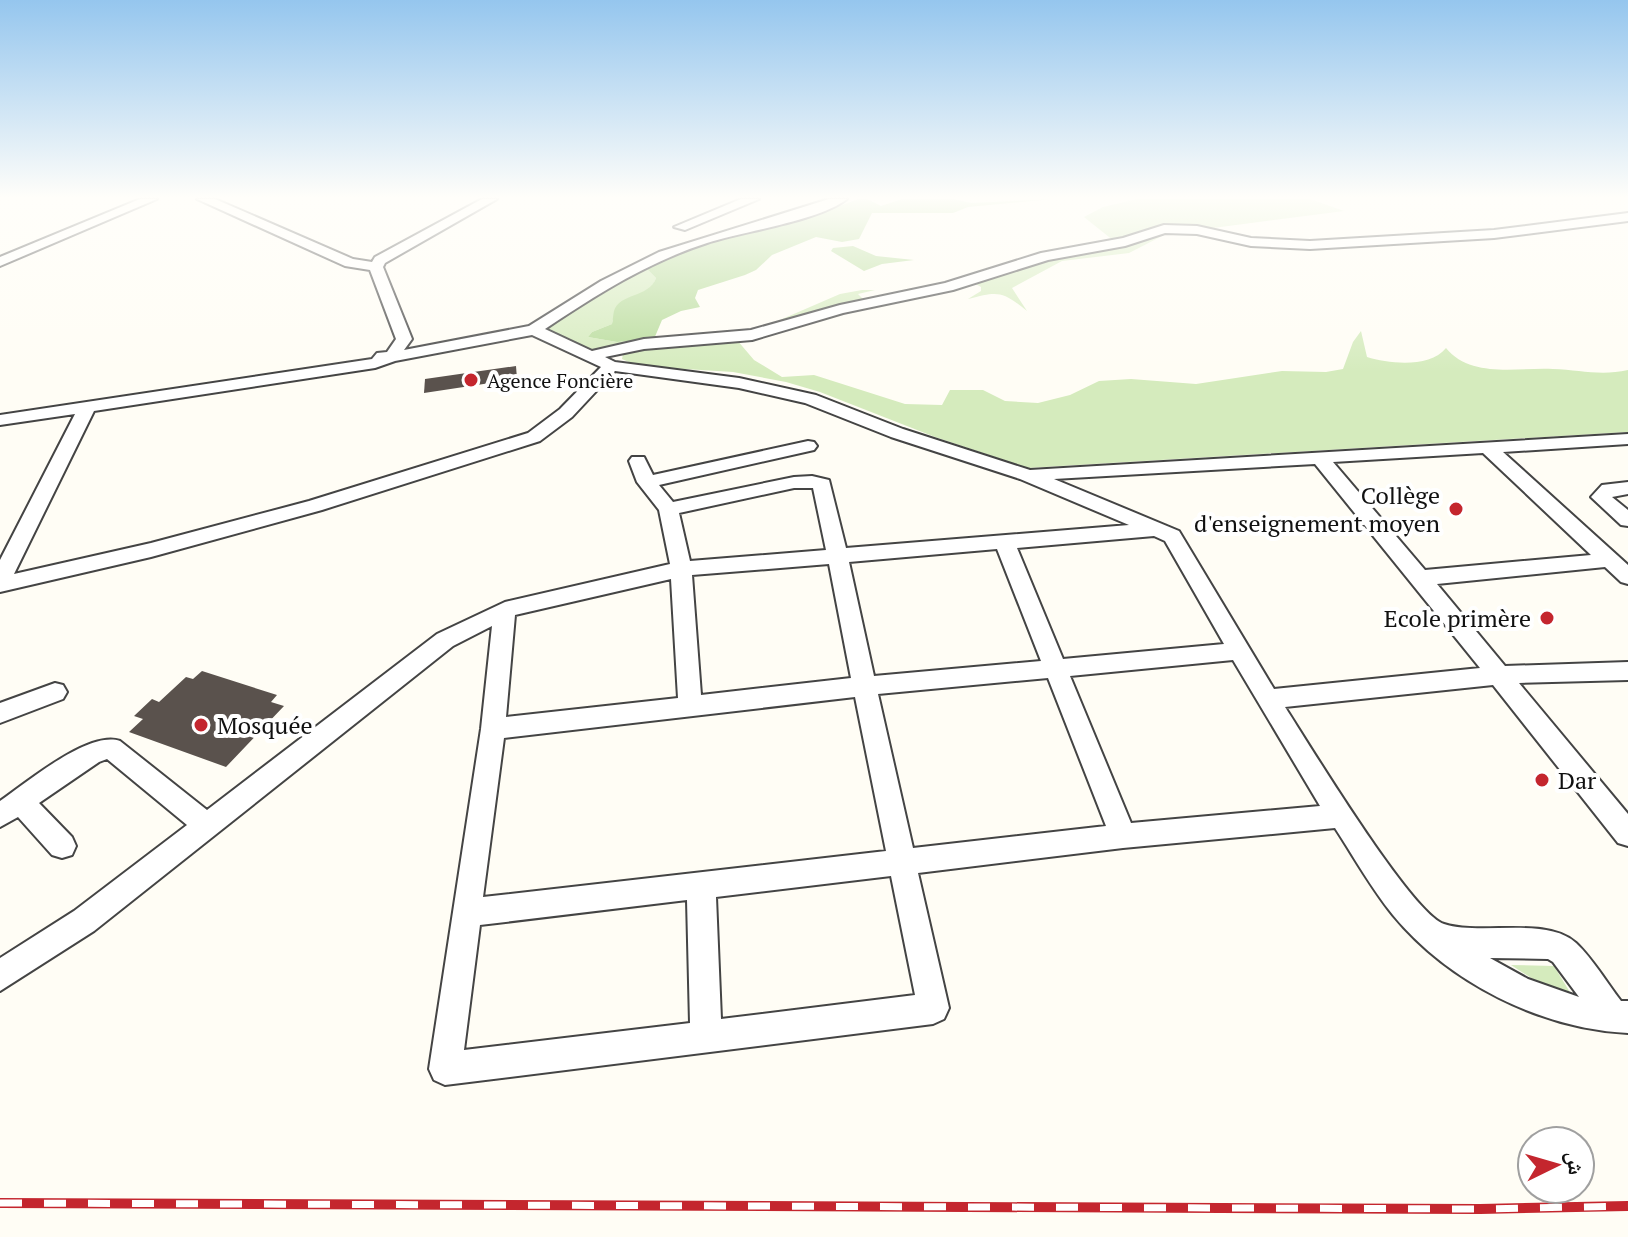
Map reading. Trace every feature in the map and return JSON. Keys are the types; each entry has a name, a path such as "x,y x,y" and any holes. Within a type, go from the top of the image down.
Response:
{"street":[{"path":"336,257 350,263 376,267"},
{"path":"376,267 387,257"},
{"path":"0,420 375,363 391,357 534,330 568,306 658,257"},
{"path":"590,356 644,344 752,335 840,309 948,287 1044,257"},
{"path":"376,267 403,333 402,345 391,357"},
{"path":"534,330 611,366 727,381 810,399 897,433 1027,475 1172,536 1341,816 1420,924 1515,989 1567,1010 1622,1018"},
{"path":"0,413 375,356 391,357"},
{"path":"87,407 7,557 0,583 151,550 315,506 534,437 566,413 611,366"},
{"path":"1027,475 1318,456 1625,442"},
{"path":"646,482 808,446"},
{"path":"1487,447 1628,577"},
{"path":"1318,456 1628,834"},
{"path":"638,461 646,482 668,509 681,569 690,706"},
{"path":"505,610 493,729 445,1069 933,1008 822,484 817,480 777,485 668,509"},
{"path":"1628,488 1609,489 1601,497 1628,520"},
{"path":"0,976 84,921 445,640 505,610 681,569 1157,529"},
{"path":"1004,541 1123,836"},
{"path":"1420,578 1609,560"},
{"path":"493,729 866,686 1241,651"},
{"path":"1270,699 1499,675 1628,671"},
{"path":"0,713 55,692"},
{"path":"62,846 10,808 92,753 111,748 205,824"},
{"path":"467,913 1123,836 1341,816"},
{"path":"701,886 706,1036"},
{"path":"1438,937 1484,943 1550,945 1564,952 1622,1018"}],"green space":[{"path":"672,257 770,257 756,270 698,290 695,298 700,307 662,320 654,339 617,342 588,337 592,332 612,324 617,305 652,284 656,278 646,268"},
{"path":"840,257 914,260 882,264 864,271"},
{"path":"1032,257 1098,257 1062,261 1012,288 1027,311 1000,294 968,299 981,291 981,287 974,283"},
{"path":"646,268 656,278 652,286 621,305 612,324 592,332 588,337 617,342 654,339 595,352 546,328"},
{"path":"875,290 858,294 865,301 773,323 840,294"},
{"path":"1361,331 1367,357 1387,361 1409,363 1430,359 1446,348 1456,358 1482,368 1600,373 1628,370 1628,432 1028,468 786,382 733,372 638,366 622,359 624,349 737,340 754,360 782,377 814,375 905,404 942,405 950,390 983,390 1005,401 1038,403 1070,395 1099,381 1131,379 1196,384 1282,371 1326,372 1343,369 1353,342"},
{"path":"1511,965 1554,966 1571,994 1539,983"}],"building":[{"name":"Agence Foncière","path":"516,366 517,379 424,393 425,379"},
{"name":"Mosquée","path":"202,671 277,695 271,702 284,706 226,767 129,732 143,719 134,716 152,699 159,702 186,677 193,679"}],"railway":[{"path":"0,1203 1480,1209 1628,1206"}],"place":[{"name":"Agence Foncière","path":"471,380"},
{"name":"Collège d'enseignement moyen","path":"1456,509"},
{"name":"Ecole primère","path":"1547,618"},
{"name":"Mosquée","path":"201,725"},
{"name":"Dar","path":"1542,780"}]}
